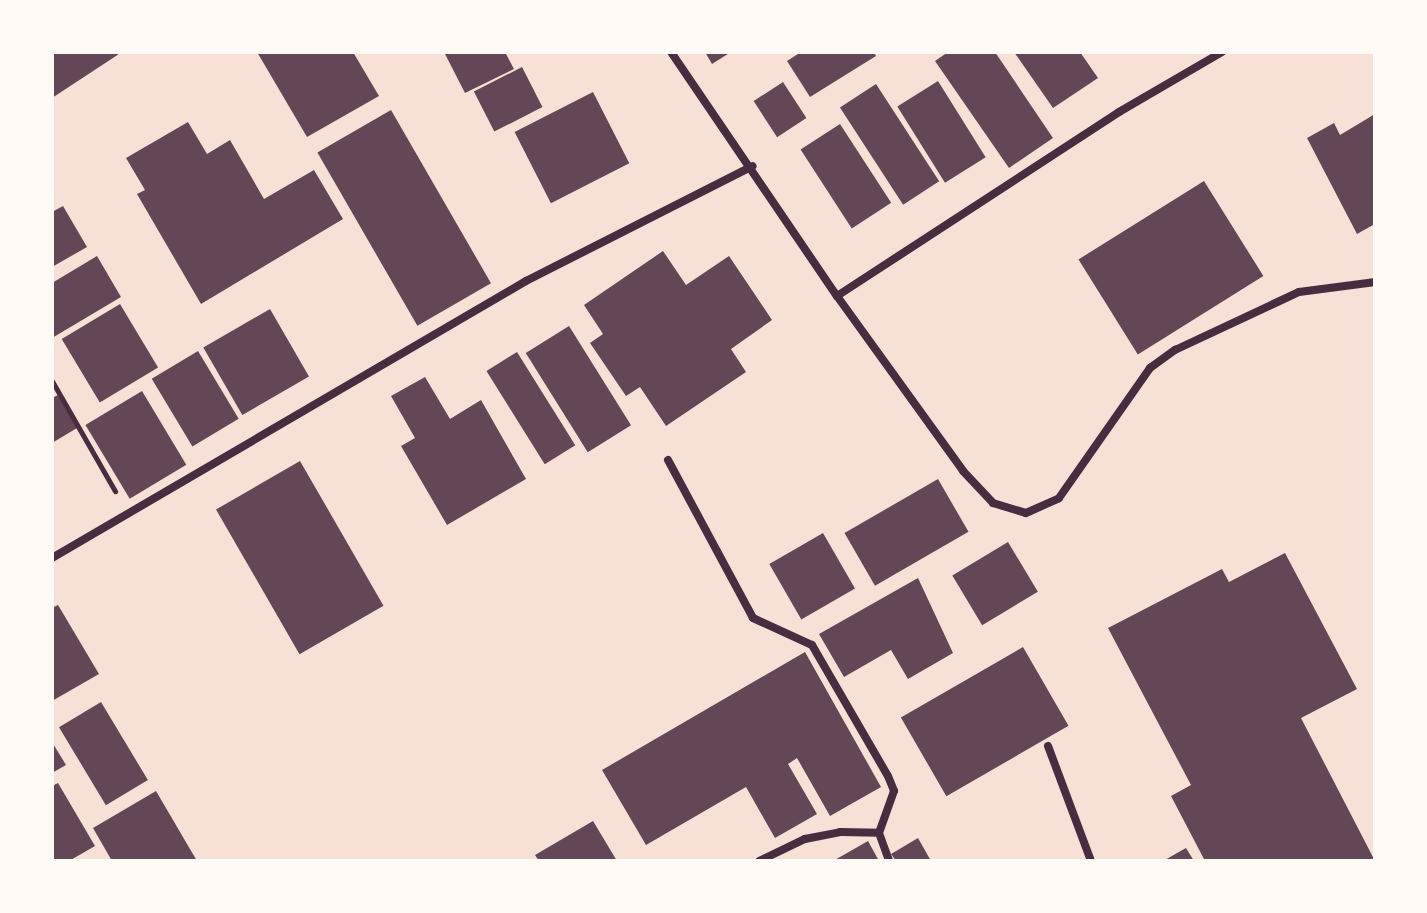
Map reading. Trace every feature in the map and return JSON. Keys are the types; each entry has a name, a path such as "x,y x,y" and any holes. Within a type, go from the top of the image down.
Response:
{"street":[{"path":"671,52 753,166 837,296 963,471 993,503 1026,513 1059,498 1150,368 1175,350 1299,292 1375,282"},
{"path":"837,296 1119,112 1222,52"},
{"path":"52,558 129,516 526,281 753,166"},
{"path":"668,460 748,611 768,627 812,645 888,776 894,791 879,833 889,861"},
{"path":"1048,746 1091,861"},
{"path":"759,861 805,839 840,832 879,833"}],"path":[{"path":"52,381 129,516"}],"building":[{"path":"52,52 122,52 52,98"},
{"path":"257,52 353,52 379,96 307,137"},
{"path":"444,52 505,52 514,69 465,93"},
{"path":"705,52 731,52 712,64"},
{"path":"801,52 874,52 876,56 810,97 787,61"},
{"path":"948,52 995,52 1053,138 1009,168 935,61"},
{"path":"1014,52 1080,52 1098,78 1053,108"},
{"path":"522,67 542,107 494,132 474,92"},
{"path":"938,81 986,157 945,183 897,106"},
{"path":"783,82 806,118 777,137 754,101"},
{"path":"876,84 939,181 903,205 840,107"},
{"path":"593,92 629,163 551,203 515,132"},
{"path":"391,110 491,283 417,326 317,152"},
{"path":"1375,114 1375,230 1373,225 1357,234 1307,138 1334,123 1340,135"},
{"path":"188,122 207,154 230,140 264,199 314,170 343,219 201,304 137,194 145,190 126,158"},
{"path":"840,124 891,203 852,228 801,150"},
{"path":"1204,181 1263,276 1138,354 1078,259"},
{"path":"63,206 87,247 52,267 52,212"},
{"path":"663,251 686,285 729,256 772,320 731,349 746,372 666,426 640,387 626,396 590,343 603,334 584,305"},
{"path":"97,256 121,297 52,338 52,283"},
{"path":"120,304 158,367 100,402 62,339"},
{"path":"270,309 309,377 242,415 203,348"},
{"path":"569,326 631,425 588,452 526,353"},
{"path":"198,351 239,419 192,447 152,379"},
{"path":"517,352 575,445 545,464 486,371"},
{"path":"425,377 450,419 481,400 526,479 447,525 401,446 415,438 391,396"},
{"path":"142,391 186,465 130,499 85,425"},
{"path":"58,395 77,428 52,443 52,398"},
{"path":"300,461 384,606 299,654 216,509"},
{"path":"938,479 968,532 875,586 844,533"},
{"path":"823,533 855,588 801,619 769,564"},
{"path":"1008,542 1038,592 982,625 952,575"},
{"path":"1285,553 1357,689 1301,718 1375,861 1205,861 1171,796 1191,785 1108,628 1222,569 1229,582"},
{"path":"918,578 953,653 908,679 891,650 844,677 819,634"},
{"path":"58,605 99,674 52,701 52,608"},
{"path":"1023,647 1068,726 946,796 901,718"},
{"path":"805,652 881,787 830,816 797,758 788,764 817,814 775,838 746,787 646,845 602,770"},
{"path":"101,702 148,780 106,805 59,727"},
{"path":"52,742 66,765 52,773"},
{"path":"58,783 95,846 69,861 52,861 52,786"},
{"path":"156,791 197,861 112,861 93,828"},
{"path":"593,821 617,861 539,861 535,855"},
{"path":"918,838 931,861 896,861 891,854"},
{"path":"868,841 879,861 833,861"},
{"path":"1186,848 1194,861 1163,861"}]}
